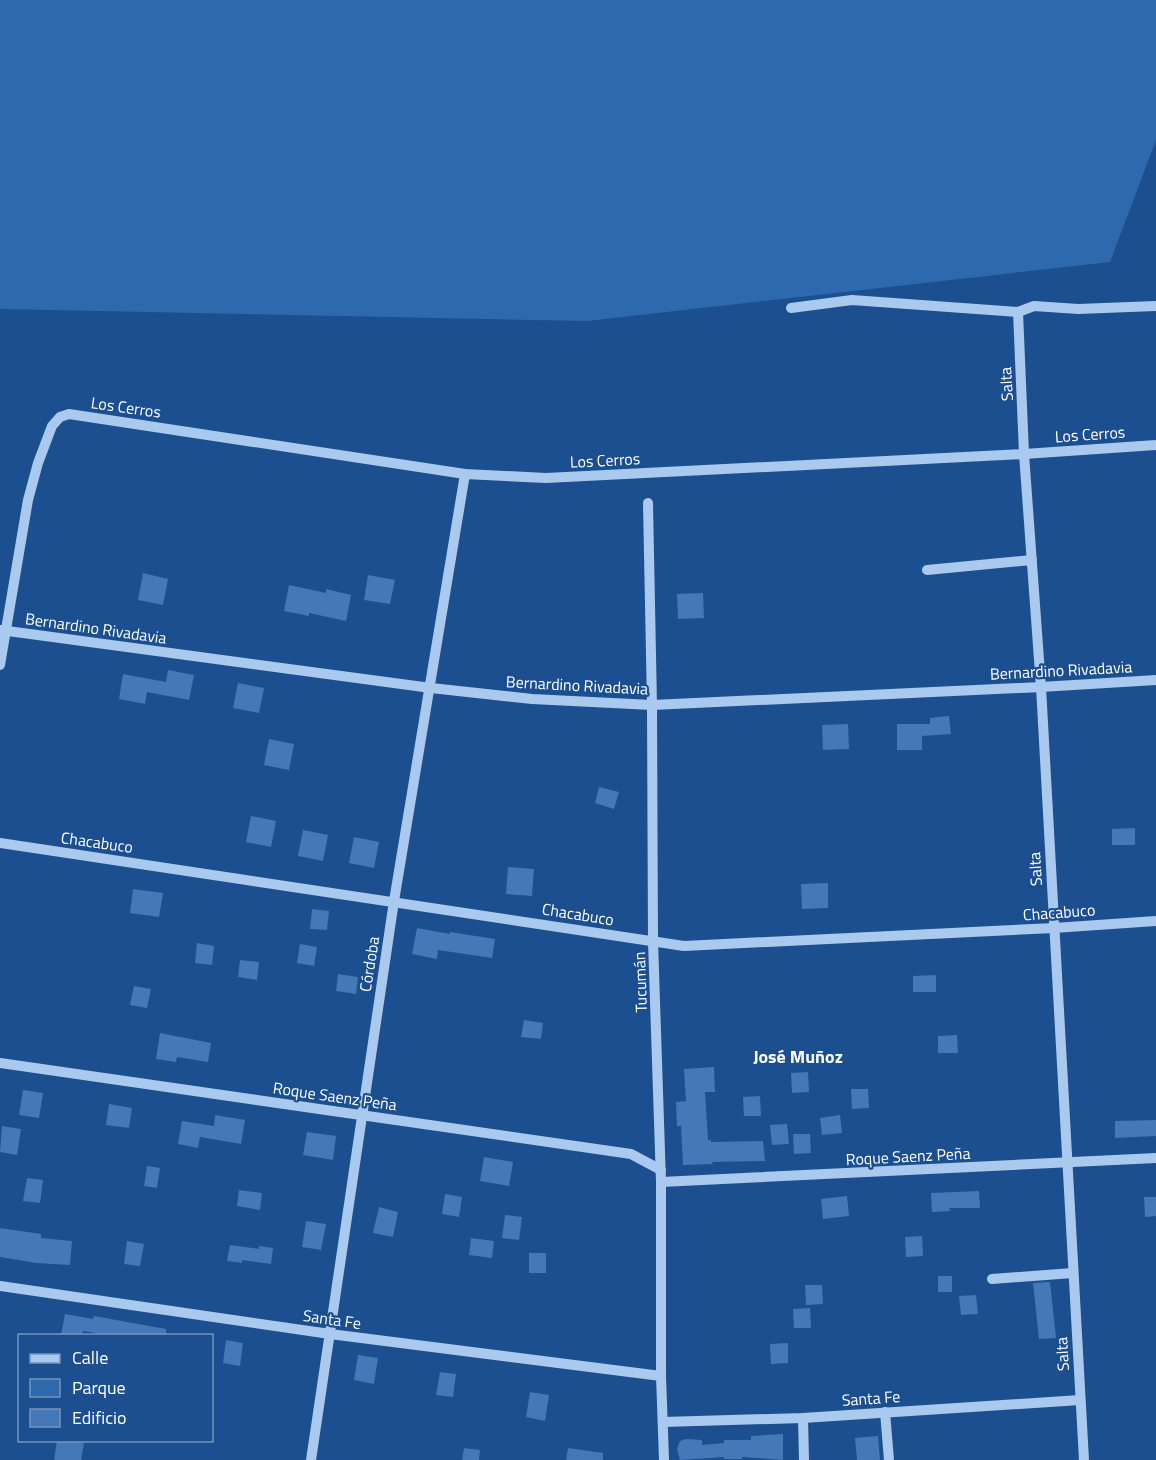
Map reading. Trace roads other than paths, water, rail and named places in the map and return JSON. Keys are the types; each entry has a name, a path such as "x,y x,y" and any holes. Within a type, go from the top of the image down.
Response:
{"street":[{"path":"791,308 852,300 1018,312 1034,306 1078,309 1156,306"},
{"name":"Salta","path":"1018,312 1024,454 1041,687 1084,1460"},
{"name":"Los Cerros","path":"2,631 28,500 38,463 52,426 60,417 69,414 465,474 546,478 1024,454 1156,445"},
{"name":"Córdoba","path":"311,1460 394,901 465,474"},
{"name":"Tucumán","path":"648,503 653,941 661,1170 661,1376 664,1460"},
{"path":"927,570 1032,560"},
{"path":"0,665 2,631"},
{"name":"Bernardino Rivadavia","path":"2,631 431,688 532,699 652,705 1156,680"},
{"name":"Chacabuco","path":"0,843 684,946 1156,921"},
{"name":"Roque Saenz Peña","path":"0,1063 631,1154 661,1170"},
{"name":"Roque Saenz Peña","path":"661,1182 1156,1158"},
{"path":"992,1279 1073,1273"},
{"name":"Santa Fe","path":"0,1286 330,1334 661,1376"},
{"name":"Santa Fe","path":"663,1422 803,1418 1080,1400"},
{"path":"885,1412 889,1460"},
{"path":"803,1418 804,1460"}],"district":[{"name":"José Muñoz","path":"798,1056"}]}
